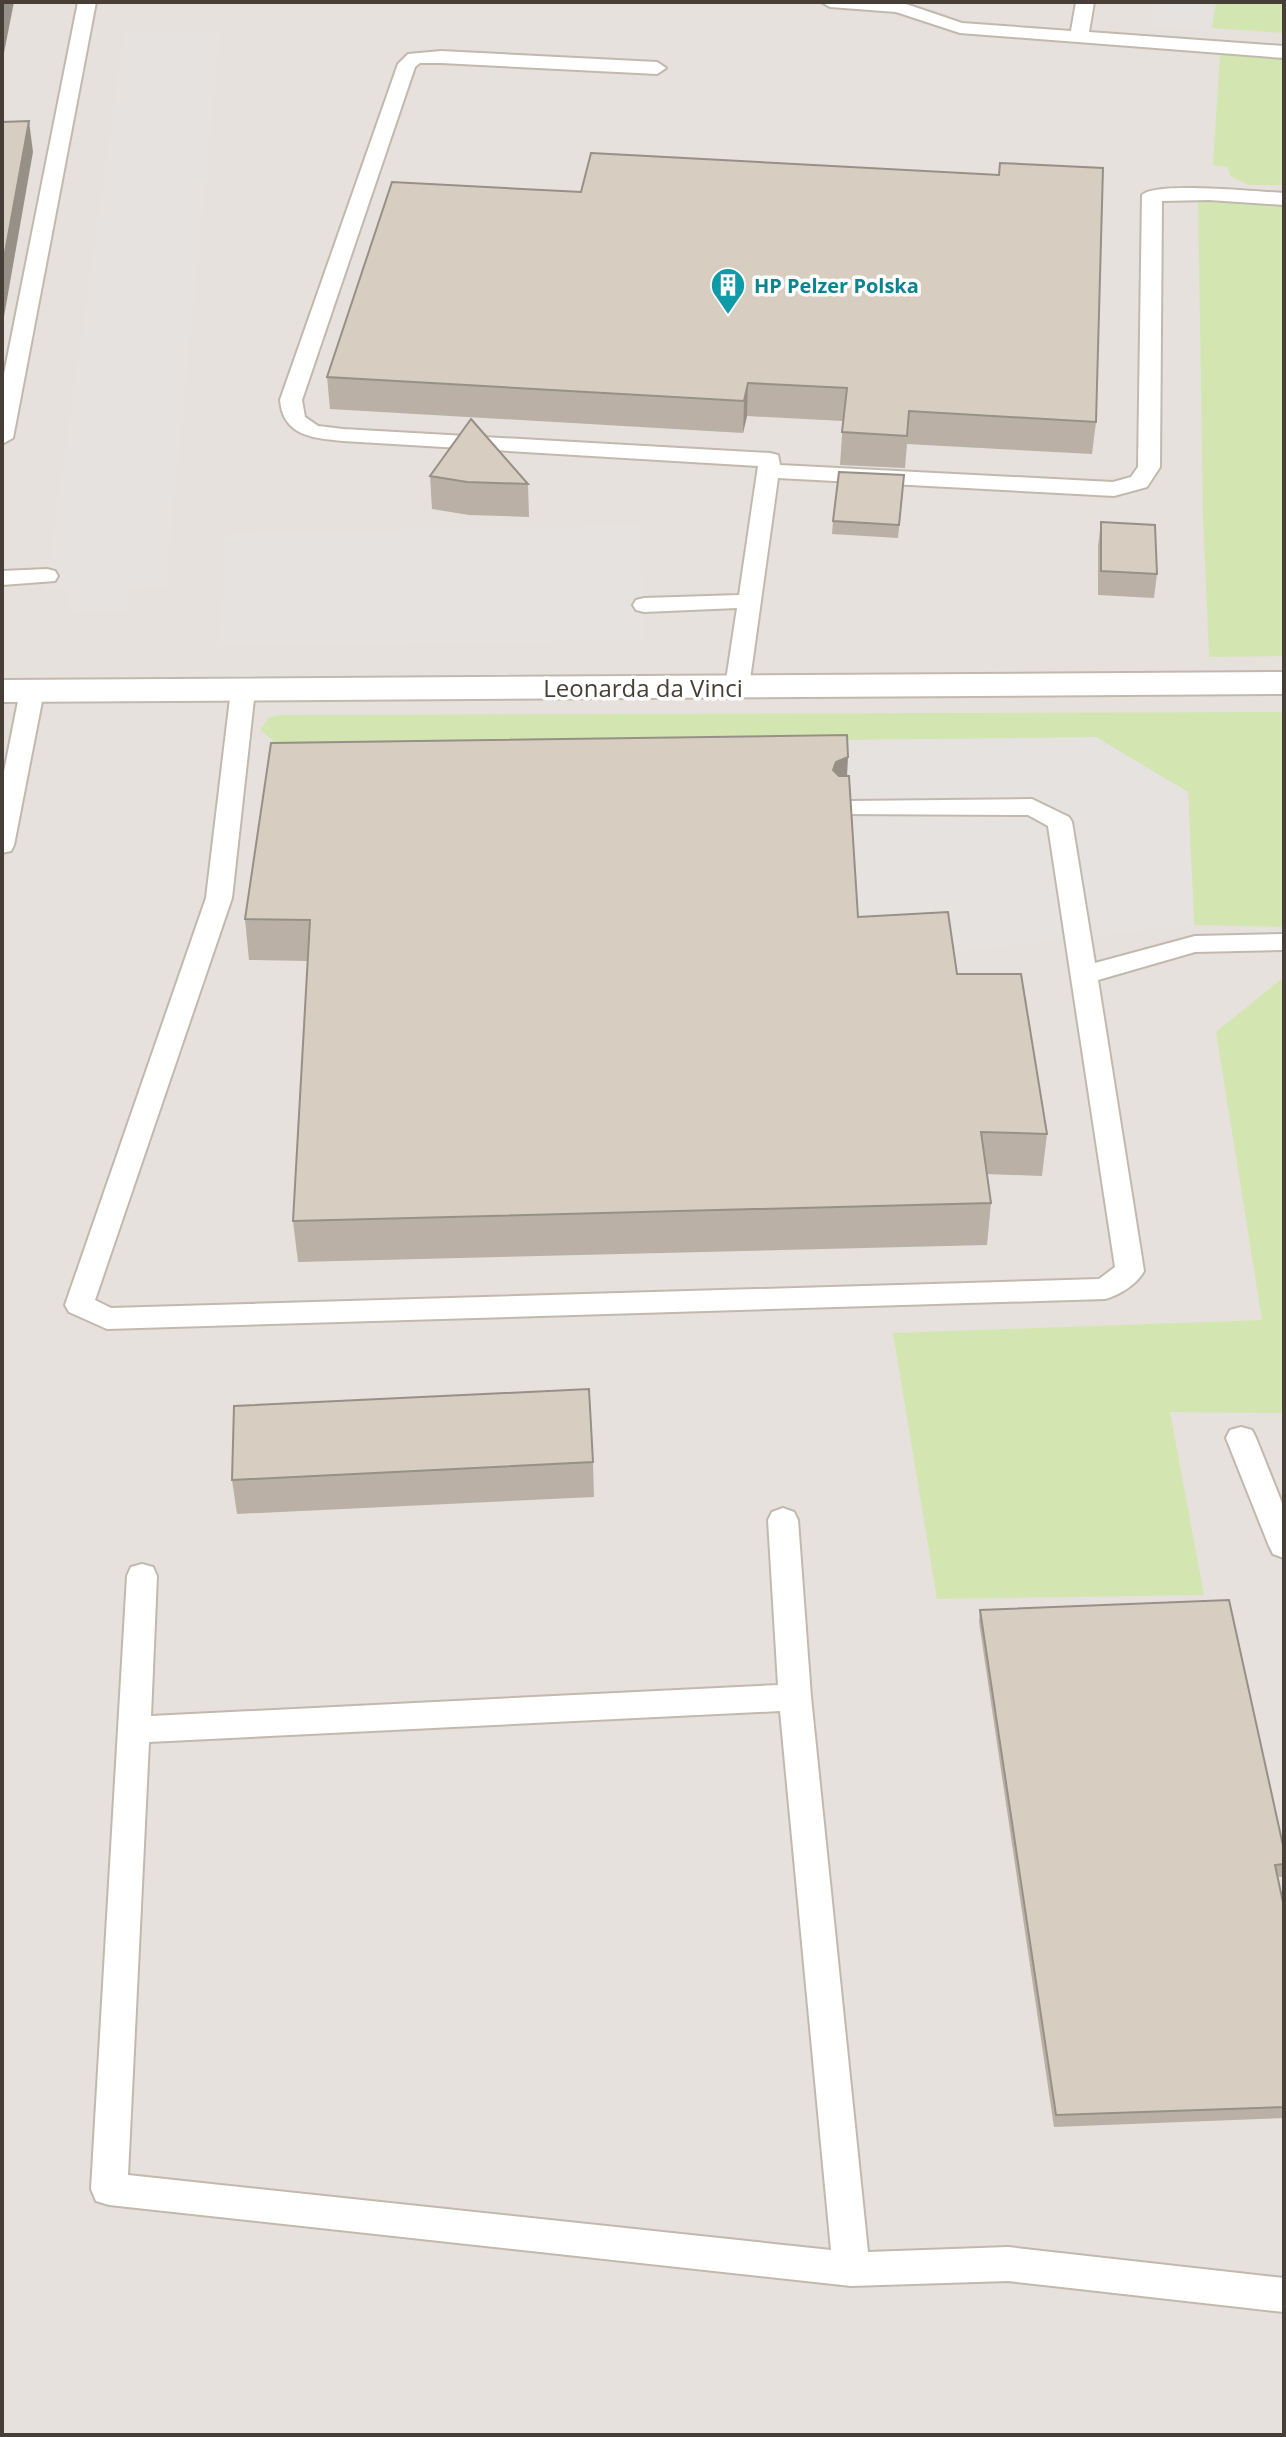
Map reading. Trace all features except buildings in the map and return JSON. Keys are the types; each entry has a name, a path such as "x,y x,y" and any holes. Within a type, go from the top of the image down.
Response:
{"street":[{"name":"Leonarda da Vinci","path":"17,691 1284,683"}],"lane":[{"path":"2,438 87,2"},
{"path":"830,2 898,7 960,28 1284,52"},
{"path":"1079,37 1085,2"},
{"path":"657,68 429,57 415,58 407,64 291,400 291,414 297,424 316,432 343,435 770,460 737,687"},
{"path":"768,471 1081,489 1114,489 1139,482 1149,467 1150,448 1152,195 1209,194 1284,199"},
{"path":"2,578 47,576"},
{"path":"644,605 749,601"},
{"path":"243,690 219,898 79,1305 107,1319 1105,1289 1130,1271 1060,822 1032,807 846,809"},
{"path":"2,845 17,691"},
{"path":"1084,975 1195,944 1284,942"},
{"path":"1241,1438 1282,1533"},
{"path":"783,1520 795,1697 851,2269"},
{"path":"142,1576 109,2189 851,2269 1008,2264 1284,2295"},
{"path":"134,1730 795,1697"}],"shaded area":[{"path":"2,2 1284,2 1284,2435 2,2435"},
{"path":"1155,2 1212,2 1209,31 1152,26"},
{"path":"221,30 166,587 128,588 126,611 67,612 70,590 45,590 124,32"},
{"path":"639,525 646,641 219,646 226,533"},
{"path":"1096,737 1188,792 1194,925 945,953 856,958 842,740"}],"green space":[{"path":"1216,2 1284,2 1284,33 1212,28"},
{"path":"1220,53 1284,56 1284,185 1249,185 1230,176 1228,167 1213,165"},
{"path":"1198,200 1284,206 1284,656 1209,657 1203,517"},
{"path":"1284,712 1284,927 1194,925 1188,792 282,748 260,730 269,717 282,715"},
{"path":"1284,977 1284,1413 1170,1412 1204,1595 937,1599 893,1333 1262,1320 1216,1032"}],"place":[{"name":"HP Pelzer Polska","path":"728,316"}]}
